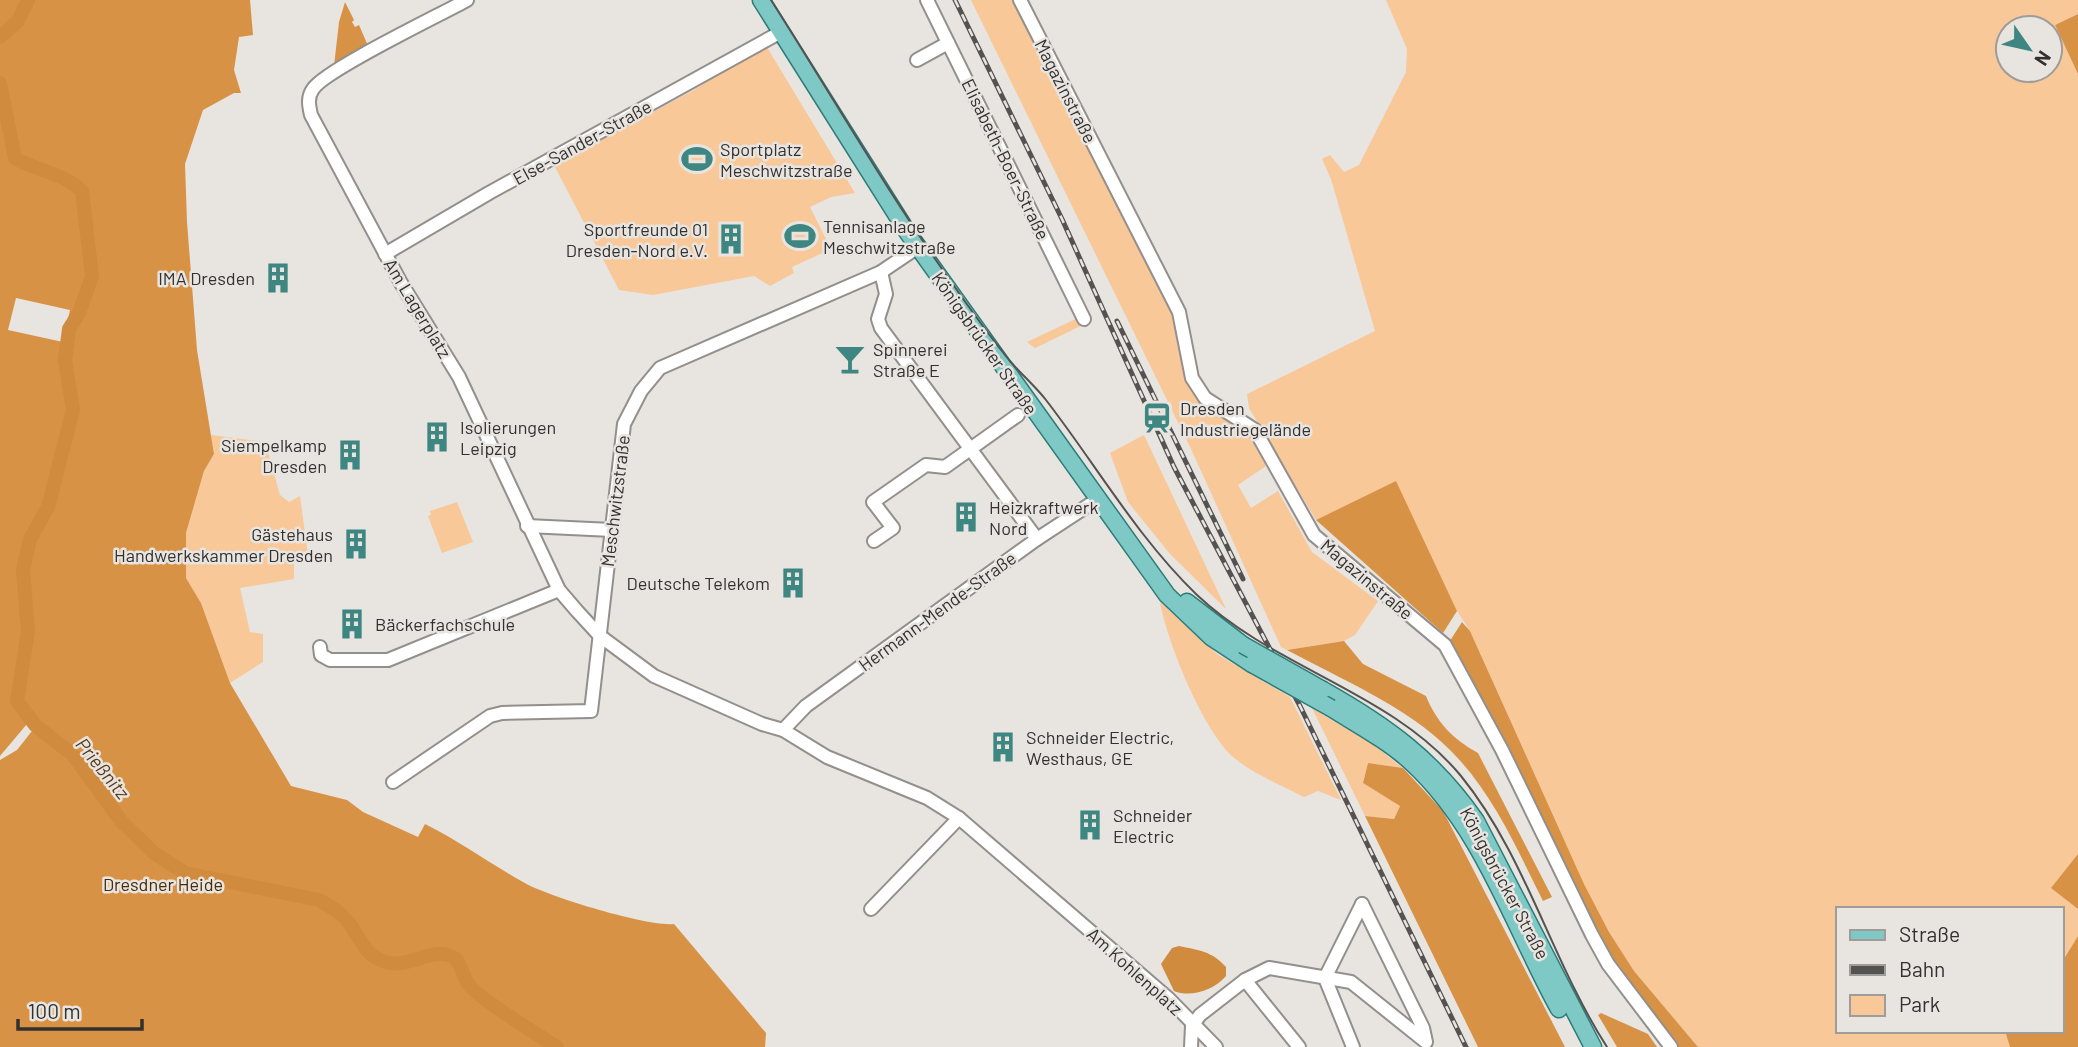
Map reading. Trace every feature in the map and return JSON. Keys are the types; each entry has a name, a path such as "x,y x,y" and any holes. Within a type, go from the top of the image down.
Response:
{"main road":[{"name":"Königsbrücker Straße","path":"761,0 918,247 1167,595 1194,623 1252,664 1331,708 1410,761 1449,803 1481,854 1580,1047"},
{"name":"Königsbrücker Straße","path":"1152,573 1243,645 1378,723 1418,752 1462,801 1476,821 1592,1047"}],"street":[{"name":"Am Lagerplatz","path":"467,0 332,73 310,92 311,115 386,254 467,392 559,590 600,636"},
{"name":"Elisabeth-Boer-Straße","path":"927,0 1084,319"},
{"name":"Magazinstraße","path":"1020,0 1180,312 1192,378 1205,398 1255,430 1314,534 1445,645 1502,750 1608,964 1671,1047"},
{"name":"Else-Sander-Straße","path":"386,254 489,193 781,32"},
{"path":"917,60 948,43"},
{"name":"Meschwitzstraße","path":"393,782 490,716 502,713 591,711 624,424 641,391 660,368 881,272 918,247"},
{"path":"881,272 886,295 878,319 881,328 1037,539"},
{"path":"874,541 893,528 873,502 926,464 945,467 1018,415"},
{"name":"Hermann-Mende-Straße","path":"782,730 806,706 1037,539 1098,499"},
{"path":"527,526 612,530"},
{"path":"320,646 321,655 330,660 388,660 559,590"},
{"name":"Am Kohlenplatz","path":"600,636 654,676 762,724 782,730 827,757 927,798 959,818 1168,998 1192,1026 1200,1016 1245,980 1269,968 1325,978 1351,982 1426,1042 1423,1028 1363,904 1325,978"},
{"path":"871,909 959,818"},
{"path":"1325,978 1353,1047"},
{"path":"1245,980 1299,1047"},
{"path":"1191,1047 1192,1026"},
{"path":"1192,1026 1216,1047"}],"green space":[{"name":"Dresdner Heide","path":"0,0 250,0 253,35 239,37 234,70 241,93 234,93 203,110 185,164 197,350 214,454 204,471 186,533 186,578 201,603 230,683 291,786 347,800 363,812 418,837 425,824 523,882 553,895 621,916 674,924 766,1033 765,1047 0,1047 0,760 17,750 32,731 27,724 0,756","holes":["16,298 70,310 63,342 8,330"]},
{"path":"971,0 1012,0 1171,309 1187,377 1203,404 1247,432 1266,466 1238,485 1251,508 1278,491 1312,552 1378,601 1355,635 1344,641 1287,650 1281,647 1191,449"},
{"path":"1386,0 2078,0 2078,14 2064,21 2064,14 1994,14 1994,84 2064,84 2064,44 2078,74 2078,854 2052,888 2078,909 2078,936 2064,959 2064,907 1836,907 1836,1033 2006,1033 2010,1047 1698,1047 1634,971 1609,932 1584,884 1470,631 1457,611 1396,482 1316,520 1249,408 1247,394 1375,331 1331,179 1322,159 1330,155 1344,172 1359,165 1406,72 1407,49"},
{"path":"345,2 354,20 352,22 355,27 359,25 369,48 334,66 339,22"},
{"path":"2078,14 2078,74 2064,44 2064,21"},
{"path":"765,44 855,193 831,197 810,207 831,249 792,267 794,273 770,286 754,276 653,295 619,290 554,165 694,90"},
{"path":"1086,314 1089,322 1035,348 1027,342"},
{"path":"211,435 265,442 280,495 289,502 300,496 308,555 294,558 294,579 240,588 250,632 263,634 263,662 230,683 201,603 186,578 186,533 204,471 214,454"},
{"path":"1144,435 1226,609 1170,554 1128,502 1110,453"},
{"path":"1396,481 1457,611 1443,633 1316,520"},
{"path":"457,502 473,542 442,553 428,516 431,515 430,511"},
{"path":"1160,602 1217,654 1290,697 1341,800 1318,791 1304,797 1258,774 1233,757 1210,727 1188,684 1170,639"},
{"path":"1462,622 1470,631 1584,884 1609,932 1634,971 1698,1047 1674,1047 1612,965 1448,644"},
{"path":"1344,641 1363,664 1426,696 1447,729 1478,753 1552,897 1543,901 1492,803 1466,767 1434,735 1394,707 1287,650"},
{"path":"1312,708 1375,746 1403,768 1368,763 1363,783 1400,806 1394,819 1365,816"},
{"path":"1368,763 1403,768 1443,811 1565,1047 1478,1047 1365,816 1394,819 1400,806 1363,783"},
{"path":"2078,854 2078,909 2051,888"},
{"path":"2078,936 2078,1047 2010,1047 2006,1033 2064,1033 2064,959"},
{"path":"1601,1013 1648,1034 1657,1047 1617,1047 1598,1015"}],"shaded area":[{"path":"1179,946 1204,952 1215,958 1226,967 1226,976 1202,991 1188,994 1174,991 1161,964 1172,948"}],"waterway":[{"name":"Prießnitz","path":"0,37 18,21 28,0"},
{"name":"Prießnitz","path":"0,83 15,158 67,180 82,191 92,276 79,313 69,329 65,360 73,410 48,507 30,539 23,570 28,631 17,701 35,725 73,755 122,822 154,853 185,873 319,900 343,916 367,951 385,962 404,963 439,954 453,957 466,981 475,991 557,1047"}],"tram line":[{"path":"771,0 882,178 959,293 1009,360 1046,400 1136,525 1175,573 1228,621 1261,643 1368,701 1402,723 1433,747 1461,776 1504,840 1570,980 1607,1047"}],"railway":[{"path":"955,0 1062,219 1174,467 1300,706 1466,1047"},
{"path":"1117,321 1243,579"}],"place":[{"name":"Sportplatz Meschwitzstraße","path":"697,159"},
{"name":"Tennisanlage Meschwitzstraße","path":"800,236"},
{"name":"Sportfreunde 01 Dresden-Nord e.V.","path":"731,239"},
{"name":"IMA Dresden","path":"278,278"},
{"name":"Spinnerei Straße E","path":"850,359"},
{"name":"Dresden Industriegelände","path":"1157,418"},
{"name":"Isolierungen Leipzig","path":"437,437"},
{"name":"Siempelkamp Dresden","path":"350,455"},
{"name":"Heizkraftwerk Nord","path":"966,517"},
{"name":"Gästehaus Handwerkskammer Dresden","path":"356,544"},
{"name":"Deutsche Telekom","path":"793,583"},
{"name":"Bäckerfachschule","path":"352,624"},
{"name":"Schneider Electric, Westhaus, GE","path":"1003,747"},
{"name":"Schneider Electric","path":"1090,825"}]}
